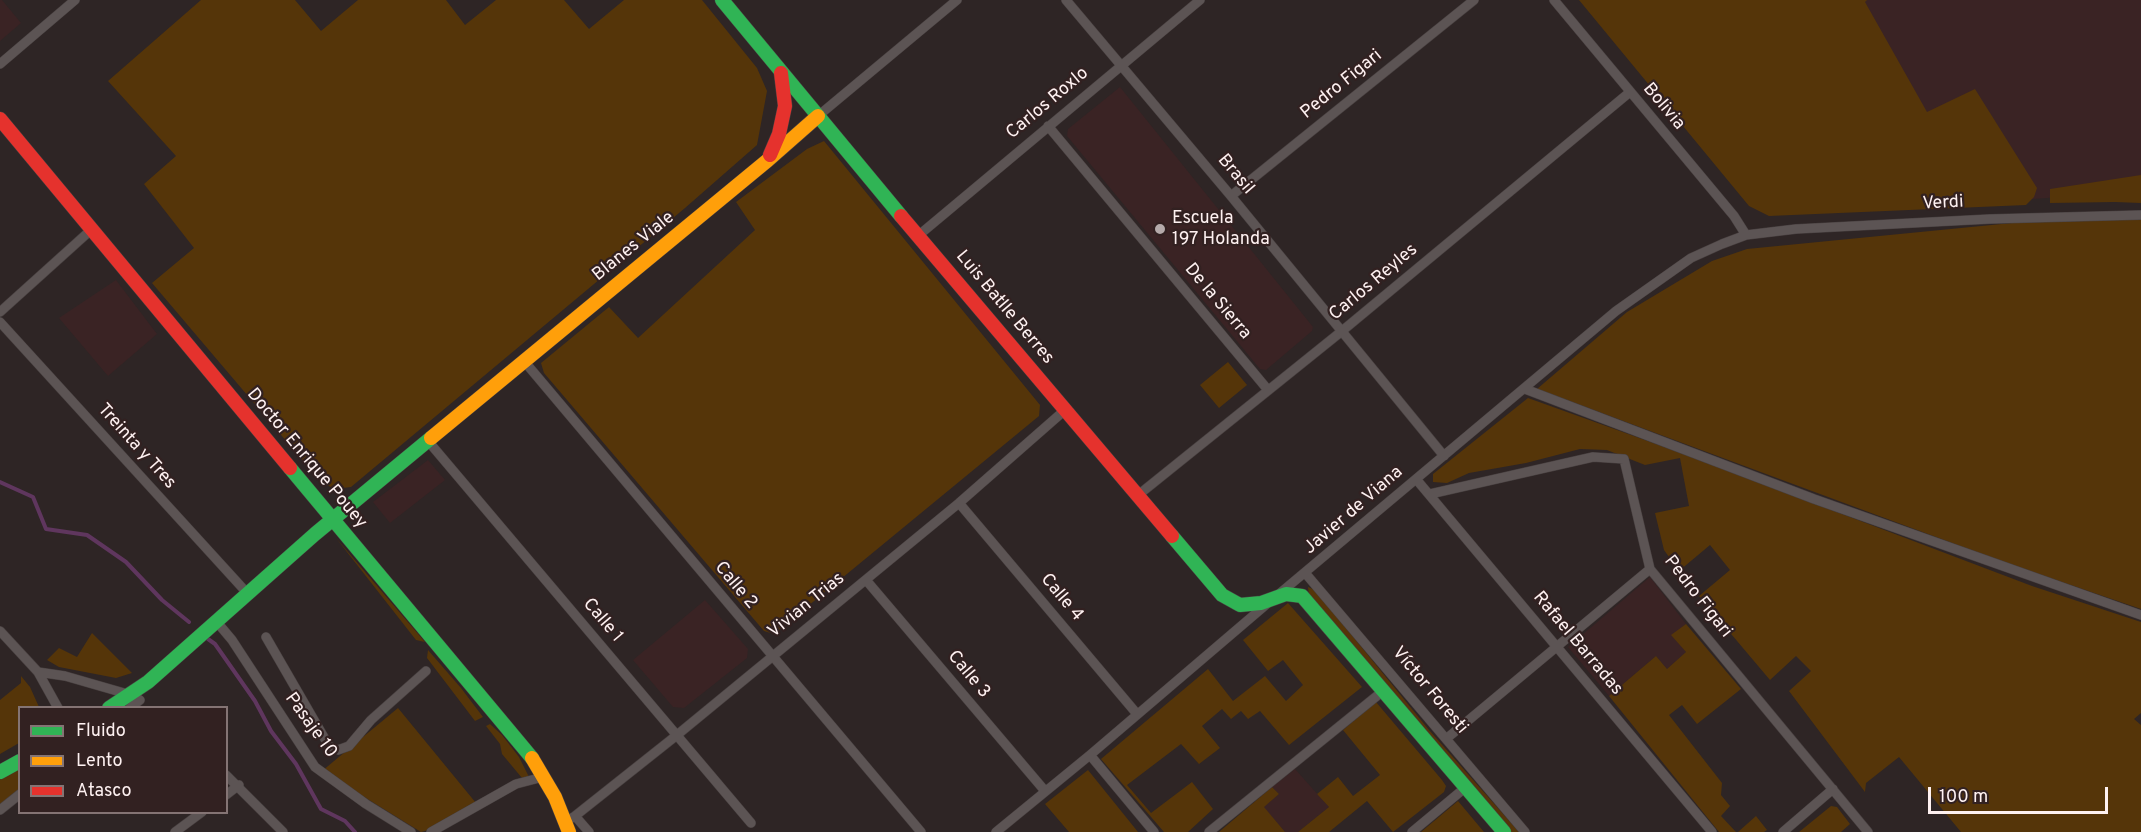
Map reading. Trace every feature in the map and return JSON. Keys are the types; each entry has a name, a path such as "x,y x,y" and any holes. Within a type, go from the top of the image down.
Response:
{"street":[{"path":"0,64 75,0"},
{"name":"Luis Batlle Berres","path":"722,0 1212,584 1240,605 1261,603 1275,597"},
{"name":"Blanes Viale","path":"116,706 133,701 148,682 332,520 768,160 957,0"},
{"name":"Brasil","path":"1066,0 1231,196 1444,456"},
{"name":"Carlos Roxlo","path":"919,235 1200,0"},
{"name":"Pedro Figari","path":"1231,196 1474,0"},
{"name":"Bolivia","path":"1554,0 1734,216 1746,235"},
{"path":"768,160 779,134 784,112 781,73"},
{"name":"Carlos Reyles","path":"1137,496 1342,331 1630,92"},
{"name":"Doctor Enrique Pouey","path":"0,119 532,758 570,823"},
{"name":"De la Sierra","path":"1048,126 1268,390"},
{"name":"Verdi","path":"1746,235 1847,225 2141,215"},
{"path":"0,312 92,229"},
{"name":"Javier de Viana","path":"996,832 1275,597 1306,574 1616,311 1662,276 1691,258 1746,235"},
{"name":"Treinta y Tres","path":"0,322 248,594"},
{"name":"Calle 2","path":"525,361 921,832"},
{"path":"1525,389 1814,499 2141,615"},
{"name":"Vivian Trias","path":"570,823 959,503 1065,410"},
{"name":"Calle 1","path":"428,441 751,823"},
{"name":"Pedro Figari","path":"1430,494 1593,456 1624,459 1650,569 1868,832"},
{"name":"Rafael Barradas","path":"1416,479 1712,832"},
{"name":"Calle 4","path":"959,503 1137,714"},
{"path":"1446,740 1650,569"},
{"name":"Víctor Foresti","path":"1306,574 1525,832"},
{"name":"Calle 3","path":"866,580 1045,791"},
{"name":"Víctor Foresti","path":"1275,597 1286,594 1302,596 1503,832"},
{"name":"Pasaje 10","path":"216,621 232,640"},
{"name":"Pasaje 10","path":"216,621 232,640 315,767 366,804 411,832"},
{"path":"0,631 38,672 57,706"},
{"path":"266,637 329,746 338,750 349,746 372,720 426,671"},
{"path":"38,672 65,676 133,701"},
{"path":"1209,832 1383,691"},
{"path":"1090,755 1154,832"},
{"path":"0,772 18,762"},
{"path":"228,777 239,785 283,832"},
{"path":"431,832 516,784 543,777"},
{"path":"228,793 239,785"},
{"path":"1412,832 1466,787"},
{"path":"1783,832 1833,789"},
{"path":"0,810 18,796"},
{"path":"175,832 201,814"},
{"path":"570,823 589,832"}],"shaded area":[{"path":"0,0 21,23 0,41"},
{"path":"201,0 295,0 321,31 358,0 446,0 465,25 496,0 564,0 589,29 624,0 702,0 757,68 767,91 757,145 351,487 335,489 321,482 152,283 194,248 144,184 176,156 108,81"},
{"path":"1579,0 1867,0 1865,2 1927,112 1975,89 2037,188 2034,197 2026,205 1769,216 1749,206"},
{"path":"1856,0 2141,0 2141,191 1966,204"},
{"path":"1120,87 1313,327 1312,331 1266,370 1260,369 1067,136 1068,129"},
{"path":"824,141 1040,405 1039,416 774,634 764,631 544,373 541,363 609,307 638,338 755,230 736,202 807,149"},
{"path":"2141,175 2141,203 2050,203 2050,189"},
{"path":"2124,212 2141,213 2141,609 2006,563 1537,389 1627,312 1712,261 1747,249"},
{"path":"116,280 157,334 108,376 59,318"},
{"path":"1228,362 1247,385 1219,408 1200,385"},
{"path":"1528,398 1684,454 2032,586 2141,622 2141,713 2134,719 2141,725 2141,832 1961,832 1899,757 1866,783 1865,792 1789,691 1811,671 1796,656 1770,680 1699,596 1730,570 1710,545 1679,571 1664,550 1655,513 1689,506 1680,458 1645,465 1607,450 1580,449 1526,463 1469,473 1447,483 1433,482 1433,474"},
{"path":"428,460 445,480 390,523 373,502"},
{"path":"336,538 425,642 416,640"},
{"path":"1650,577 1686,624 1672,635 1686,652 1667,669 1656,656 1609,696 1568,647"},
{"path":"1308,587 1315,590 1429,730 1519,832 1511,832 1309,595"},
{"path":"705,600 748,649 747,658 684,708 673,707 633,660"},
{"path":"1288,603 1362,687 1289,745 1260,711 1248,719 1241,711 1231,719 1222,709 1202,726 1220,748 1199,764 1181,744 1127,785 1151,813 1192,782 1213,809 1188,832 1164,832 1101,759 1208,669 1233,701 1265,676 1286,701 1303,685 1283,660 1268,671 1243,640"},
{"path":"1686,624 1741,689 1697,724 1682,705 1669,715 1722,783 1721,795 1730,806 1721,816 1736,832 1719,832 1609,696 1656,656 1667,669 1686,652 1671,635"},
{"path":"92,633 132,673 116,678 59,667 47,660 59,648 77,657"},
{"path":"428,650 483,717 475,721 427,658"},
{"path":"21,676 30,687 39,706 18,706 18,744 0,754 0,700 21,683"},
{"path":"1376,702 1442,780 1446,786 1444,792 1393,832 1367,801 1329,832 1298,832 1329,807 1317,794 1338,777 1353,796 1380,775 1343,730"},
{"path":"398,708 476,803 440,827 421,832 322,771"},
{"path":"490,724 519,757 529,777 522,778 502,754 500,744 486,726"},
{"path":"18,768 18,792 0,807 0,779"},
{"path":"1295,769 1329,807 1298,832 1285,832 1263,807 1279,794 1272,787"},
{"path":"1088,770 1138,832 1069,832 1045,804"},
{"path":"1272,787 1279,794 1264,807 1285,832 1219,832"},
{"path":"1458,801 1484,832 1421,832"},
{"path":"1831,806 1837,807 1850,824 1841,832 1799,832"},
{"path":"1756,816 1767,830 1738,832"}],"waterway":[{"path":"0,482 33,497 46,529 87,535 126,562 162,600 189,622"},
{"path":"208,639 215,644 255,701 271,731 296,764 321,809 345,821 355,832"}],"traffic: fast":[{"path":"722,0 901,216"},
{"path":"112,706 148,682 315,534 431,438"},
{"path":"290,468 532,758"},
{"path":"1172,536 1222,595 1240,605 1261,603 1286,594 1302,596 1504,832"},
{"path":"0,772 18,762"}],"traffic: slow":[{"path":"431,438 768,160 818,116"},
{"path":"532,758 555,797 569,832"}],"traffic: jam":[{"path":"770,155 779,134 785,106 781,73"},
{"path":"0,119 290,468"},
{"path":"901,216 1172,536"}],"place":[{"name":"Escuela 197 Holanda","path":"1160,229"}]}
